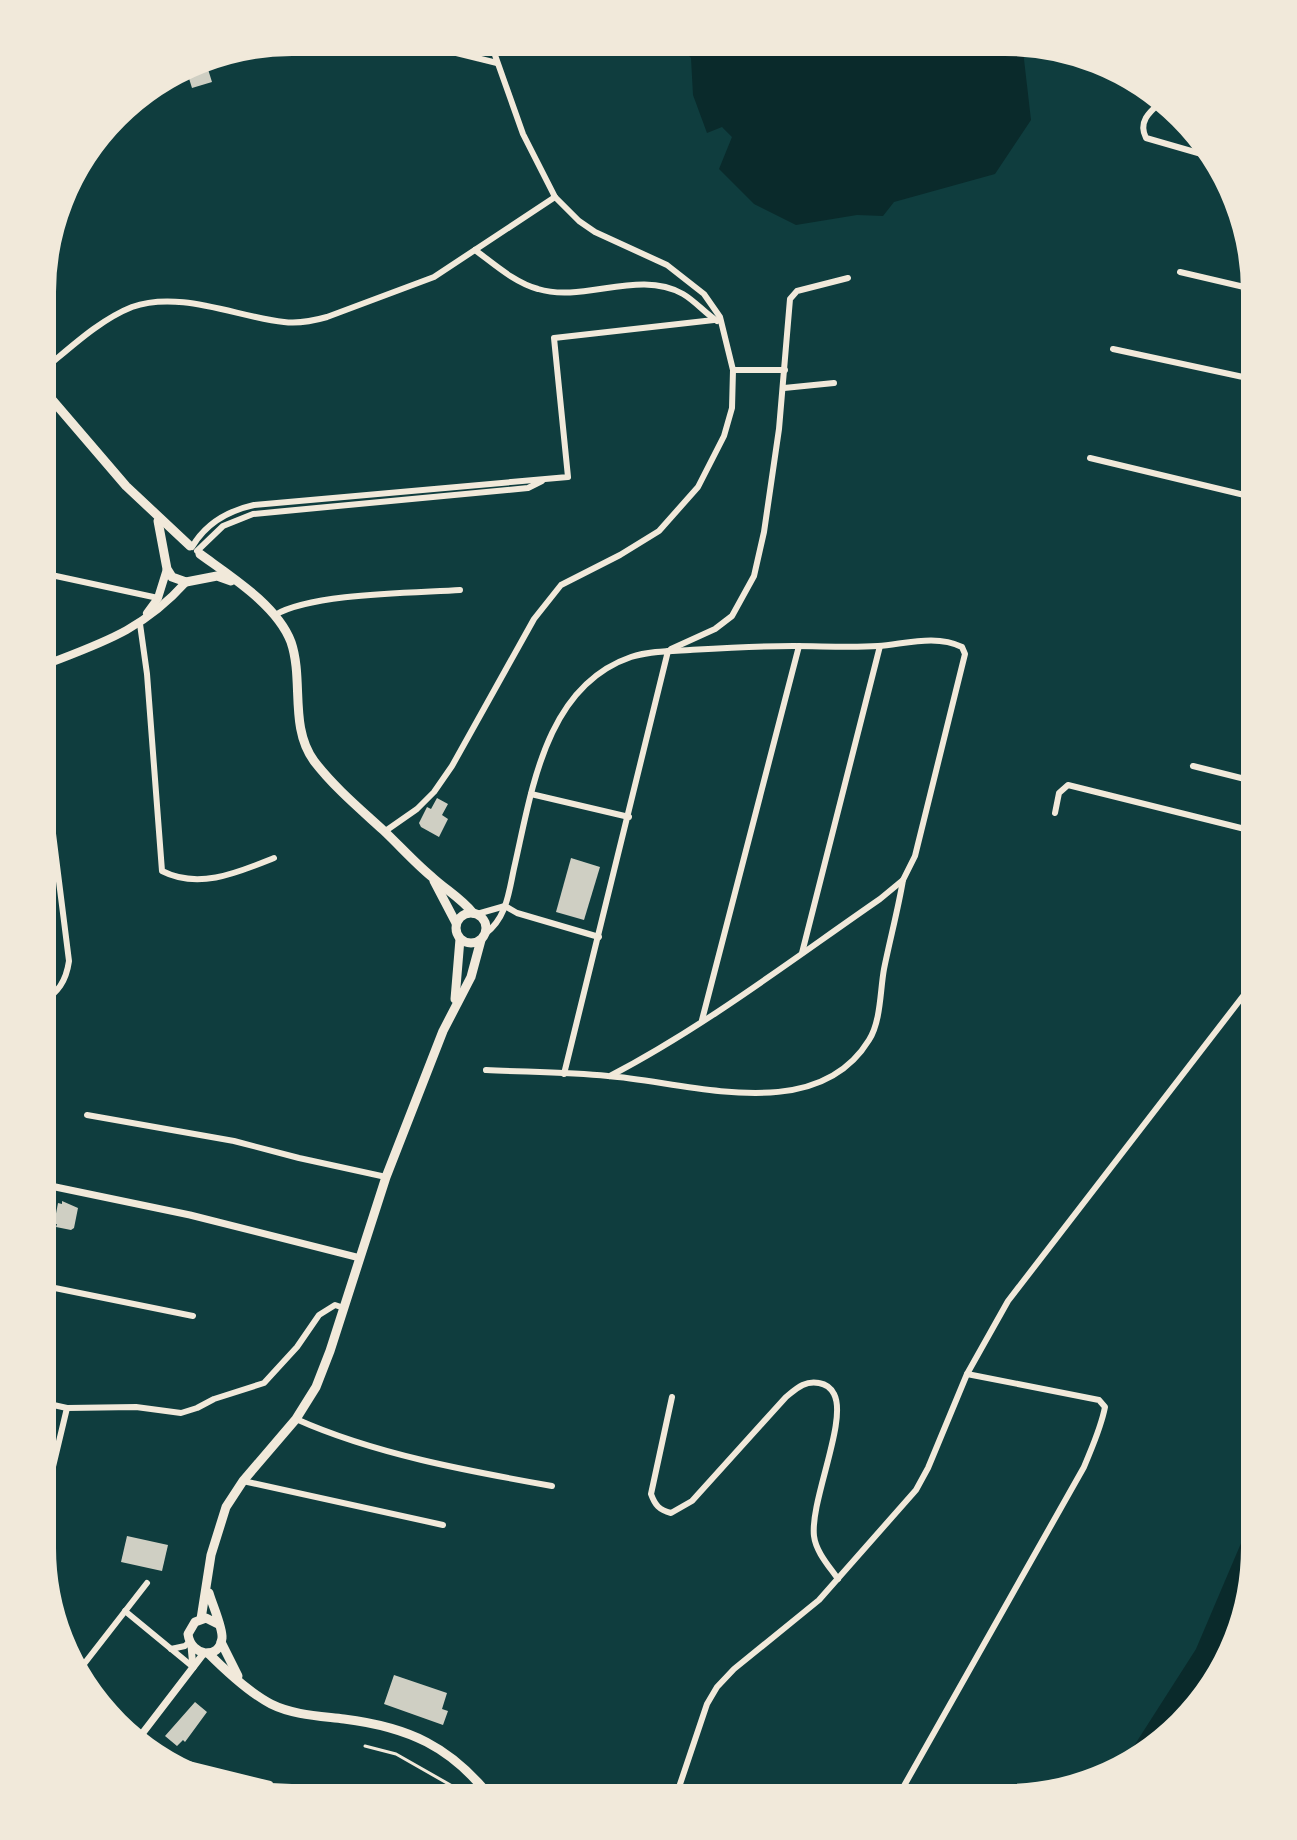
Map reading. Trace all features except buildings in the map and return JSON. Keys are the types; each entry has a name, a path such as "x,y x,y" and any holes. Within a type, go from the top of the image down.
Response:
{"main road":[{"path":"54,403 97,455 157,518 275,615 291,643 300,725 309,752 331,782 432,878 464,901 485,922 477,963 424,1074 316,1387 296,1419 243,1481 226,1507 211,1555 201,1619"},
{"path":"157,518 172,577 191,580 217,576 241,586"},
{"path":"140,624 158,598 167,564 175,548 195,550"},
{"path":"54,661 120,636 140,624 202,569 195,550"},
{"path":"432,878 456,923 460,939 454,1008"},
{"path":"456,923 461,916 475,913"},
{"path":"460,939 470,943 483,937"},
{"path":"206,1653 216,1649 222,1633 208,1586"},
{"path":"218,1624 210,1619 201,1619 190,1627 190,1644 270,1703 281,1708 378,1724 419,1737 443,1751 480,1786"},
{"path":"221,1642 245,1685"}],"street":[{"path":"460,54 497,63"},
{"path":"384,832 434,792 549,598 561,585 649,539 669,523 698,487 724,436 732,408 733,370 723,325 711,301 667,265 610,241 579,221 555,197 528,146 494,54"},
{"path":"1155,108 1147,115 1143,132 1146,138 1198,153"},
{"path":"54,362 106,322 134,306 153,303 180,303 285,322 309,322 434,277 555,197"},
{"path":"475,250 539,290 558,292 649,285 665,287 683,294 723,325"},
{"path":"1180,272 1243,287"},
{"path":"668,651 715,629 732,616 754,576 764,532 784,388 790,299 793,294 813,286 848,278"},
{"path":"195,550 215,521 254,505 568,477 554,338 714,320"},
{"path":"1113,349 1243,377"},
{"path":"733,370 785,370"},
{"path":"784,388 834,383"},
{"path":"1090,458 1243,495"},
{"path":"195,550 223,526 253,514 528,488 545,480"},
{"path":"54,576 158,598"},
{"path":"275,615 296,606 337,599 460,590"},
{"path":"140,624 147,674 162,871 181,878 205,879 238,872 274,858"},
{"path":"483,937 501,919 544,749 572,699 614,665 630,657 668,651 880,646 940,641 962,647 965,654 915,856 903,880 871,1038 855,1058 832,1077 812,1086 772,1094 661,1085 610,1076 486,1070"},
{"path":"702,1020 799,646"},
{"path":"802,953 845,774 880,646"},
{"path":"564,1074 668,651"},
{"path":"1193,766 1243,778"},
{"path":"1055,813 1059,793 1068,785 1243,828"},
{"path":"531,794 629,817"},
{"path":"54,842 69,961 67,976 54,994"},
{"path":"610,1076 702,1020 880,899 903,880"},
{"path":"475,913 505,906 517,913 599,937"},
{"path":"679,1786 707,1704 717,1687 734,1669 819,1600 916,1490 967,1374 1008,1301 1242,997"},
{"path":"87,1115 234,1141 386,1177"},
{"path":"54,1187 190,1215 360,1258"},
{"path":"54,1288 193,1316"},
{"path":"54,1405 67,1408 136,1407 181,1413 214,1399 254,1388 276,1372 326,1309 335,1305 344,1308"},
{"path":"904,1786 1084,1467 1105,1407 1099,1400 967,1374"},
{"path":"672,1397 651,1494 655,1505 671,1513 692,1501 800,1385 813,1382 825,1384 835,1395 837,1413 814,1519 814,1538 821,1556 838,1579"},
{"path":"54,1449 67,1408"},
{"path":"296,1419 370,1444 470,1471 552,1486"},
{"path":"243,1481 443,1525"},
{"path":"84,1664 147,1583"},
{"path":"125,1611 193,1667"},
{"path":"171,1649 190,1644 193,1667"},
{"path":"143,1733 206,1653"},
{"path":"198,1766 270,1784"}],"lane":[{"path":"365,1746 396,1754 452,1786"}],"water":[{"path":"687,54 1024,55 1031,120 995,174 894,202 883,216 857,215 796,225 754,204 719,169 732,137 722,127 707,133 693,95 691,58"},
{"path":"1242,1541 1238,1595 1218,1653 1184,1705 1162,1727 1132,1749 1196,1649"}]}
